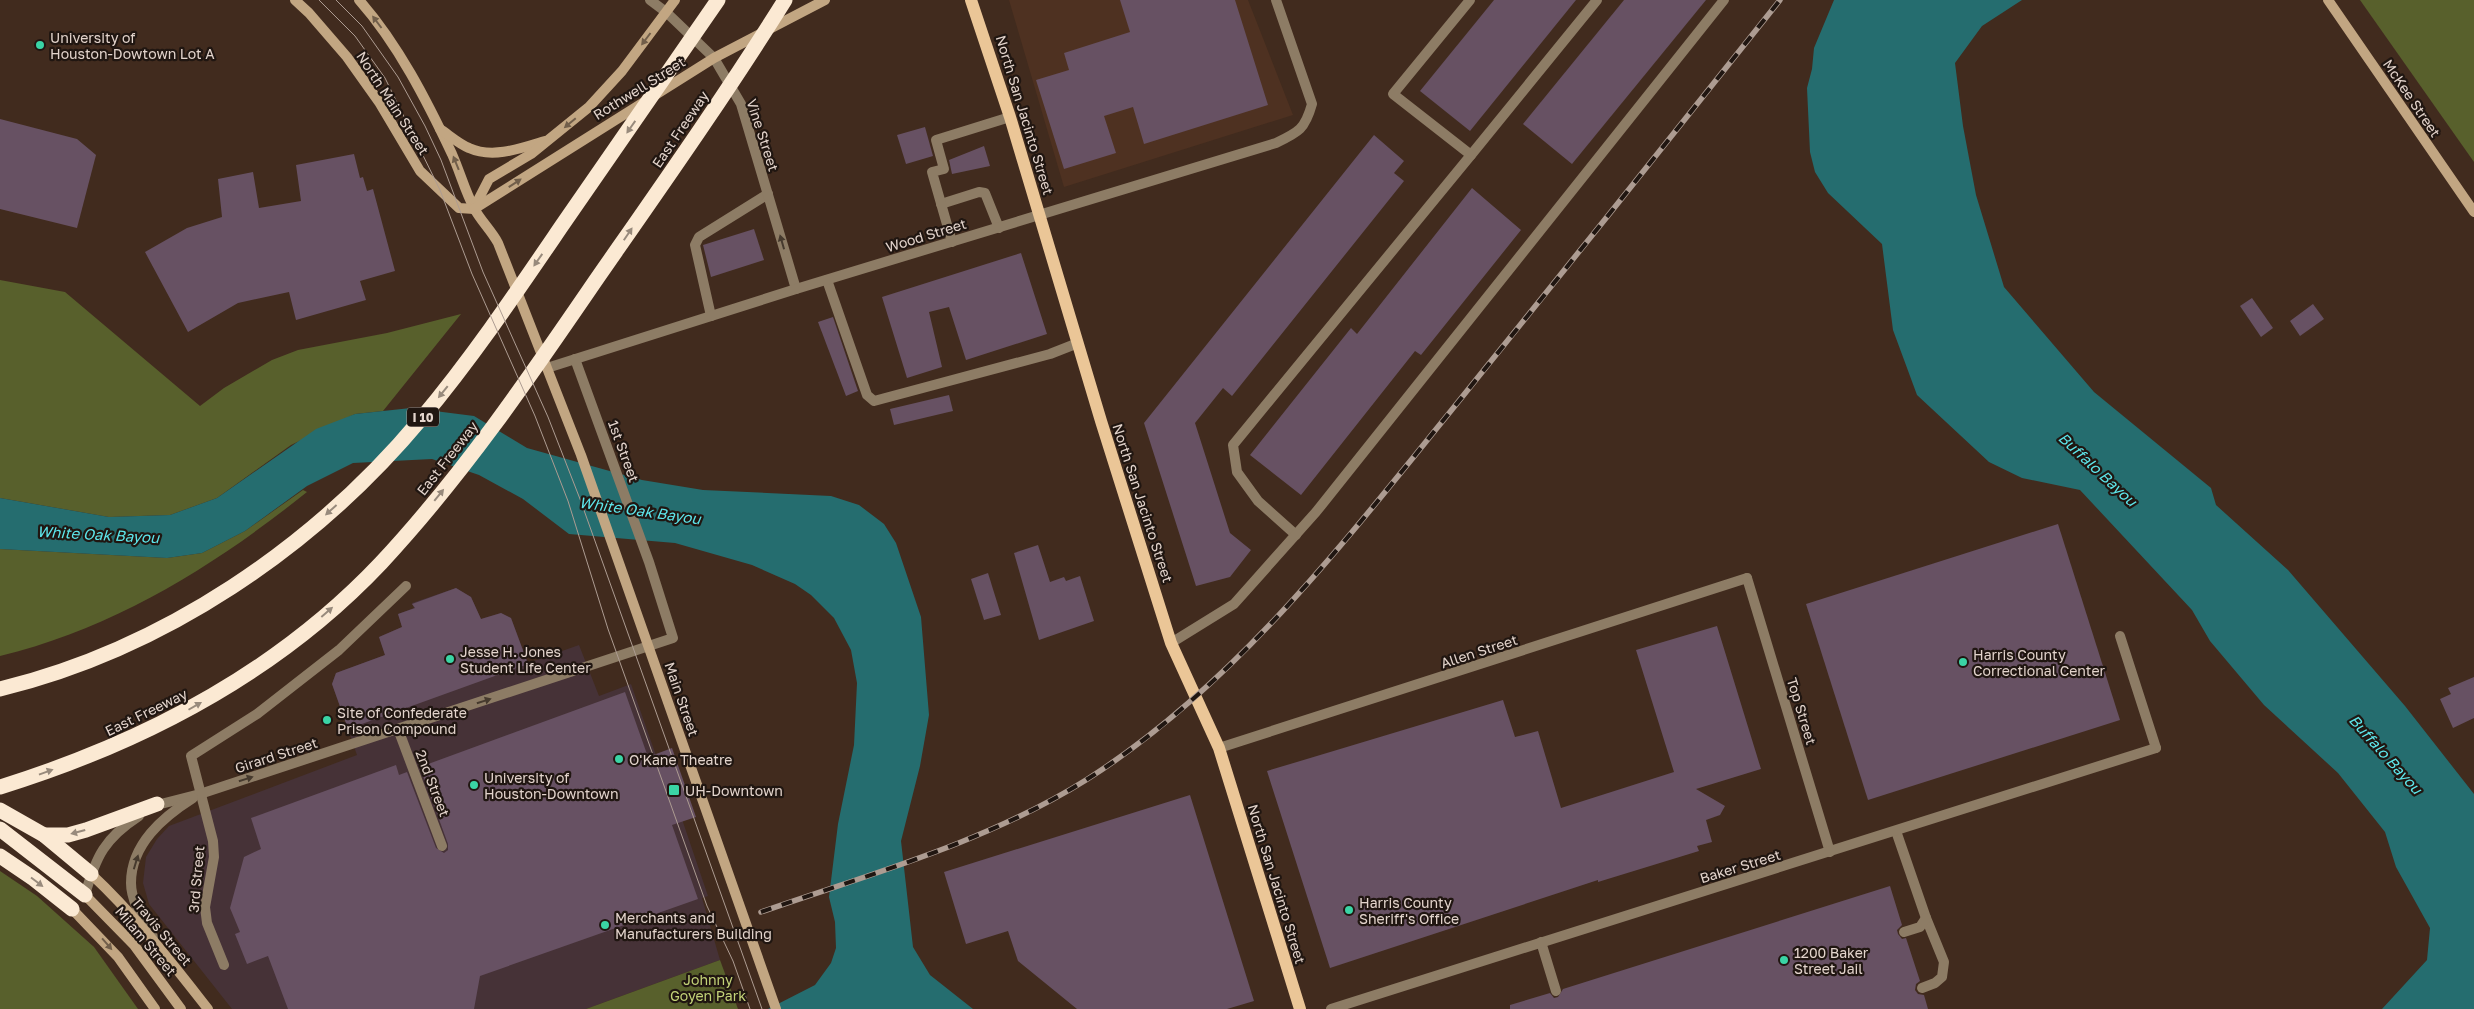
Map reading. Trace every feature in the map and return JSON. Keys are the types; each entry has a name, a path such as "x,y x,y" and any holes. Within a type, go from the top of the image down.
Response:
{"highway":[{"name":"I 10","path":"0,689 45,676 112,651 191,612 268,562 302,536 364,480 420,420 461,369 718,0"},
{"name":"East Freeway","path":"0,787 41,774 118,744 194,707 236,681 287,645 379,564 437,499 531,375 749,57 785,0"},
{"path":"749,57 793,0"},
{"path":"0,803 30,826"},
{"path":"44,835 68,835 157,804"},
{"path":"0,810 44,835 91,874"},
{"path":"0,829 85,894"},
{"path":"0,856 34,879 72,909"}],"main road":[{"name":"North Main Street","path":"295,0 309,12 347,58 379,102 420,170 459,208 474,209"},
{"name":"North Main Street","path":"359,0 385,32 402,60 453,155 474,209 493,233 498,243 581,455"},
{"path":"474,209 489,179 551,140 589,107 622,71 675,0"},
{"name":"Rothwell Street","path":"474,209 714,58 825,0"},
{"name":"North San Jacinto Street","path":"971,0 982,26 1171,643 1219,748 1300,1009"},
{"path":"981,0 982,26"},
{"name":"McKee Street","path":"2328,0 2474,212"},
{"path":"439,128 468,148 479,152 503,152 551,140"},
{"name":"Main Street","path":"581,455 776,1009"},
{"name":"Travis Street","path":"91,874 117,898 154,940 208,1009"},
{"name":"Milam Street","path":"85,894 134,945 181,1009"},
{"path":"72,909 118,957 155,1009"}],"street":[{"name":"Vine Street","path":"650,0 666,12 714,58 741,104 796,289"},
{"name":"Wood Street","path":"547,368 796,289 1276,143 1298,132 1307,120 1312,104 1276,0"},
{"path":"1470,0 1394,94 1471,155"},
{"path":"1296,535 1258,501 1237,472 1232,445 1597,0"},
{"path":"1171,643 1234,604 1296,535 1724,0"},
{"path":"952,242 932,172 944,169 936,140 1010,117"},
{"path":"941,204 979,192 985,193 999,228"},
{"path":"711,316 695,245 699,237 768,194"},
{"path":"827,280 867,395 874,401 1050,354 1078,343"},
{"name":"1st Street","path":"575,359 609,448 674,638"},
{"name":"Allen Street","path":"1219,748 1747,578"},
{"name":"Top Street","path":"1747,578 1830,852"},
{"name":"3rd Street","path":"224,965 207,923 205,907 214,857 213,841 191,756 257,714 324,662 406,586"},
{"name":"Baker Street","path":"1331,1009 2156,748 2120,636"},
{"name":"Girard Street","path":"85,894 97,857 119,828 157,804 200,794 674,638"},
{"name":"2nd Street","path":"398,729 442,846"},
{"name":"Girard Street","path":"154,940 137,906 131,883 136,860 148,836 169,813 200,794"},
{"path":"1896,831 1926,918 1944,962 1942,977 1935,983 1922,988"},
{"path":"1904,932 1920,927 1926,918"},
{"path":"1541,942 1556,991"}],"shaded area":[{"path":"1009,0 1248,0 1293,115 1064,187"},
{"name":"University of Houston-Downtown","path":"456,588 471,597 481,619 501,613 511,618 528,663 579,645 599,696 631,684 659,764 663,763 708,896 702,898 720,960 586,1009 232,1009 149,904 143,883 146,857 157,839 169,826 357,755 332,684 336,673 385,655 379,637 402,627 398,614 414,608 412,603"}],"green space":[{"path":"2360,0 2474,0 2474,162"},
{"path":"0,280 65,292 200,406 224,388 272,360 298,350 387,333 461,314 383,411 355,414 291,445 217,498 170,515 109,517 0,498"},
{"path":"303,490 307,492 272,519 200,569 162,591 84,629 0,656 0,549 167,558 202,553 245,531"},
{"path":"0,871 37,896 94,947 138,1009 0,1009"},
{"name":"Johnny Goyen Park","path":"720,960 738,1009 586,1009"}],"water":[{"name":"Buffalo Bayou","path":"1834,0 2022,0 1982,26 1955,63 1963,126 1976,195 2004,287 2094,392 2211,488 2216,505 2288,570 2405,706 2474,794 2474,1009 2382,1009 2427,960 2430,928 2396,867 2385,832 2338,773 2264,705 2210,641 2192,610 2080,490 2022,478 1989,462 1917,395 1893,330 1882,244 1828,193 1815,172 1810,152 1807,88 1812,69 1814,48"},
{"name":"White Oak Bayou","path":"411,408 474,416 527,448 642,480 703,490 831,496 859,505 884,524 896,543 921,617 929,715 920,766 901,841 913,947 930,975 973,1009 768,1009 815,985 831,963 836,948 835,922 829,897 838,824 854,745 857,683 851,650 834,618 811,595 795,584 752,565 675,543 569,534 523,499 479,475 432,459 353,463 307,486 245,531 202,553 167,558 0,549 0,498 109,517 170,515 217,498 316,429 355,414"}],"building":[{"path":"1120,0 1235,0 1268,105 1144,144 1133,107 1104,116 1116,153 1064,169 1036,80 1069,70 1064,53 1130,32"},
{"path":"1494,0 1576,0 1470,131 1420,91"},
{"path":"1624,0 1706,0 1572,164 1523,124"},
{"path":"0,119 77,139 96,155 77,228 0,209"},
{"path":"925,127 933,156 906,164 897,135"},
{"path":"1374,135 1404,161 1394,173 1404,181 1232,396 1223,388 1195,423 1230,533 1251,550 1230,577 1196,586 1144,423"},
{"path":"984,146 990,166 952,174 949,160"},
{"path":"354,154 360,178 363,177 367,191 373,189 395,271 360,281 366,300 296,320 289,292 238,303 188,332 145,252 187,228 222,217 218,179 253,172 259,208 301,201 296,165"},
{"path":"1472,188 1521,230 1421,355 1415,351 1301,495 1250,455 1351,328 1357,334"},
{"path":"754,229 764,260 711,277 703,245"},
{"path":"1021,253 1047,334 966,360 949,307 929,312 942,367 907,378 882,297"},
{"path":"2252,298 2273,328 2261,337 2240,306"},
{"path":"2313,304 2324,319 2300,336 2290,321"},
{"path":"833,317 858,391 846,396 818,322"},
{"path":"949,395 953,411 894,425 890,409"},
{"name":"Harris County Correctional Center","path":"2058,524 2120,720 1868,800 1806,604"},
{"path":"1038,545 1050,582 1064,577 1066,581 1080,576 1094,621 1039,640 1014,553"},
{"path":"988,573 1001,615 984,620 971,579"},
{"name":"Jesse H. Jones Student Life Center","path":"456,588 471,597 481,619 501,613 511,618 528,664 348,729 332,684 336,673 385,655 379,637 402,627 398,614 415,608 412,604"},
{"path":"1717,626 1761,769 1696,789 1725,806 1720,815 1706,820 1712,842 1697,846 1699,851 1598,882 1598,880 1330,968 1267,771 1503,700 1515,737 1538,731 1561,808 1674,772 1636,650"},
{"path":"2474,677 2474,718 2453,728 2440,699 2451,694 2448,688"},
{"path":"625,692 648,757 672,748 696,817 672,825 698,899 480,976 474,1009 288,1009 268,956 247,964 235,934 240,932 230,908 244,857 261,849 251,818 396,765 399,775 407,772 436,848 444,853 448,850 448,844 420,767"},
{"path":"1190,795 1254,1001 1227,1009 1077,1009 1018,961 1008,931 966,944 944,872"},
{"name":"1200 Baker Street Jail","path":"1890,886 1902,925 1897,930 1898,934 1902,939 1906,938 1920,981 1916,984 1915,990 1918,994 1924,995 1928,1009 1510,1009 1510,1005 1550,993 1554,998 1558,997 1563,989"}],"tram line":[{"path":"319,0 355,36 385,78 440,190 472,274 535,416 568,501 608,629 707,906 733,961 750,1009"},
{"path":"336,0 362,26 398,77 441,160 483,272 548,417 580,499 762,1009"}],"railway":[{"path":"761,912 927,855 968,839 1048,802 1086,780 1139,743 1190,702 1283,611 1368,513 1780,0"}],"place":[{"name":"University of Houston-Dowtown Lot A","path":"40,45"},
{"name":"Jesse H. Jones Student Life Center","path":"450,659"},
{"name":"Harris County Correctional Center","path":"1963,662"},
{"name":"Site of Confederate Prison Compound","path":"327,720"},
{"name":"O'Kane Theatre","path":"619,759"},
{"name":"University of Houston-Downtown","path":"474,785"},
{"name":"UH-Downtown","path":"674,790"},
{"name":"Harris County Sheriff's Office","path":"1349,910"},
{"name":"Merchants and Manufacturers Building","path":"605,925"},
{"name":"1200 Baker Street Jail","path":"1784,960"}]}
